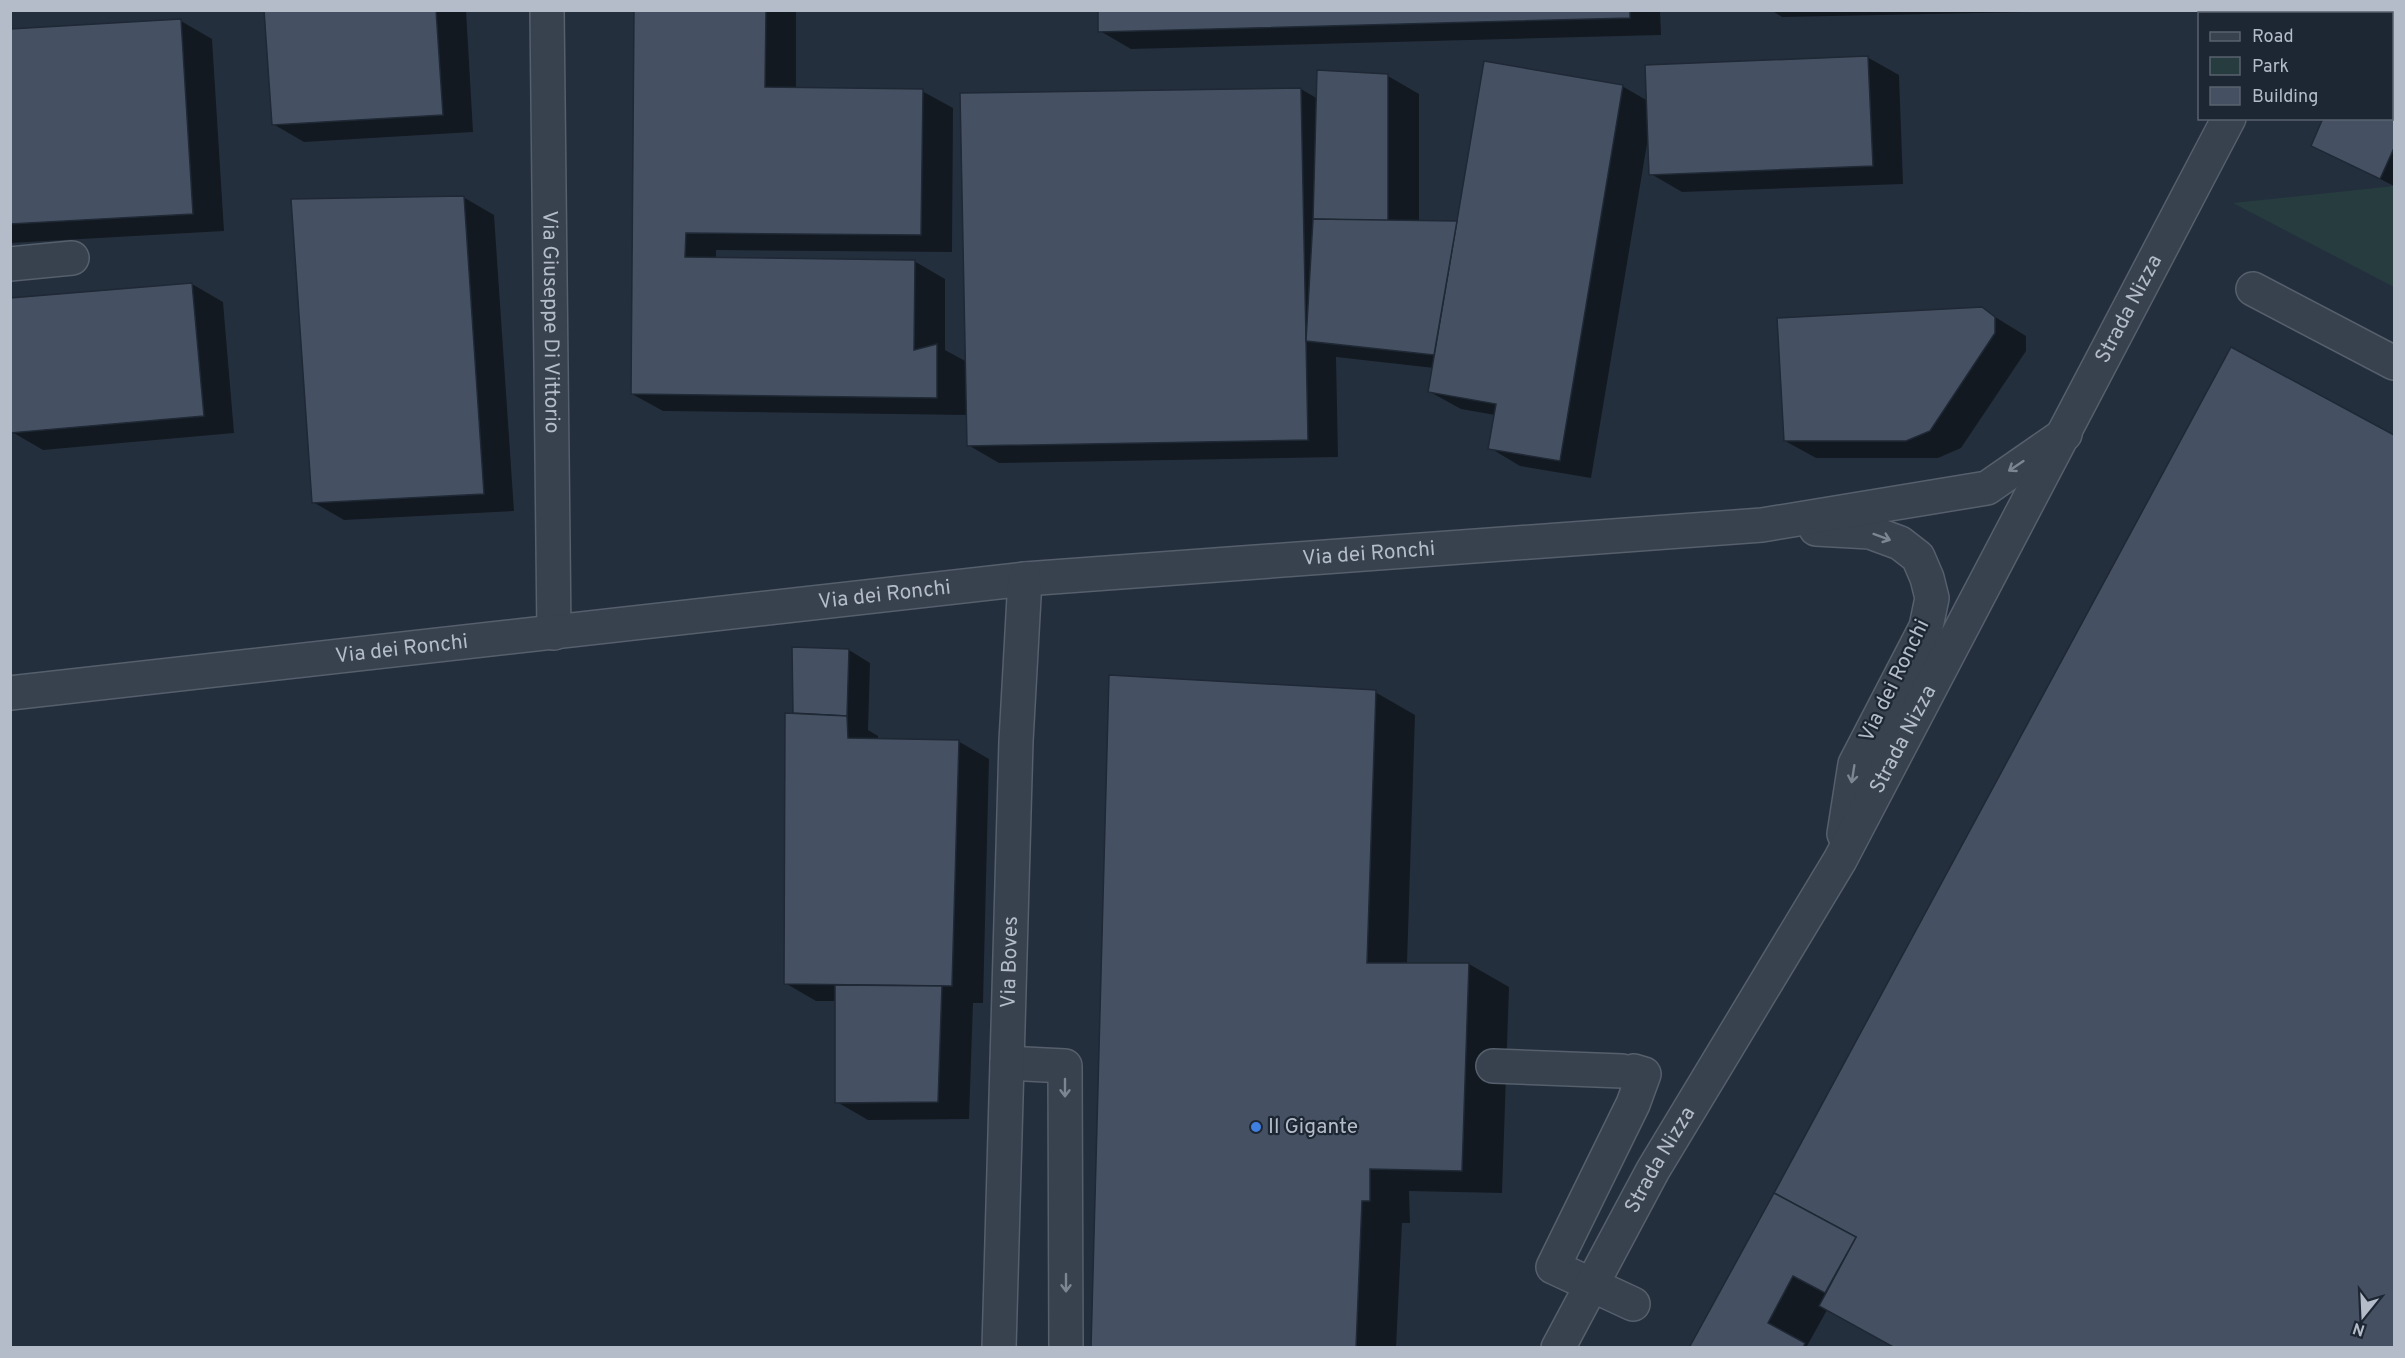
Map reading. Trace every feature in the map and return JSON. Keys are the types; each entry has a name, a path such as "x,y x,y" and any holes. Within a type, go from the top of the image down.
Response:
{"street":[{"name":"Via Giuseppe Di Vittorio","path":"547,10 554,633"},
{"name":"Strada Nizza","path":"1558,1347 1659,1160 1840,860 2228,120"},
{"path":"10,264 72,258"},
{"path":"2253,289 2394,363"},
{"name":"Via dei Ronchi","path":"10,693 1024,579 1762,525 1987,489 2065,434"},
{"name":"Via dei Ronchi","path":"1762,525 1870,532 1900,543 1918,557 1932,598 1926,627 1855,764 1840,860"},
{"name":"Via Boves","path":"999,1347 1016,741 1024,579"},
{"path":"1007,1064 1065,1066 1066,1347"},
{"path":"1493,1066 1628,1071 1644,1074 1633,1104 1553,1267 1633,1304"}],"green space":[{"path":"2394,186 2394,287 2233,203"}],"building":[{"path":"264,10 436,10 443,115 272,125"},
{"path":"634,10 766,10 765,87 923,89 921,235 686,233 685,257 915,260 914,350 937,344 937,398 631,394"},
{"path":"1098,10 1630,10 1630,18 1098,32"},
{"path":"181,19 193,214 10,224 10,29"},
{"path":"1868,56 1873,166 1649,175 1645,65"},
{"path":"1484,61 1623,85 1560,461 1488,449 1496,404 1428,392"},
{"path":"1317,70 1388,74 1388,221 1313,219"},
{"path":"1301,88 1308,440 967,446 960,93"},
{"path":"2394,99 2394,148 2380,179 2311,146 2322,120 2393,120"},
{"path":"464,196 484,494 312,503 291,199"},
{"path":"1313,219 1457,221 1434,355 1306,341"},
{"path":"192,283 204,416 10,433 10,298"},
{"path":"1982,307 1995,317 1995,333 1930,431 1906,441 1784,441 1777,318"},
{"path":"2231,347 2394,435 2394,1348 1895,1348 1819,1306 1856,1237 1774,1193"},
{"path":"792,647 849,649 847,716 793,713"},
{"path":"1109,675 1376,690 1367,963 1469,963 1462,1171 1370,1169 1370,1201 1362,1201 1356,1348 1091,1348"},
{"path":"785,713 847,716 848,738 959,740 952,986 784,984"},
{"path":"835,985 942,986 938,1102 835,1103"},
{"path":"1774,1193 1856,1237 1825,1293 1793,1276 1768,1323 1805,1343 1803,1348 1689,1348"}],"place":[{"name":"Il Gigante","path":"1256,1127"}]}
